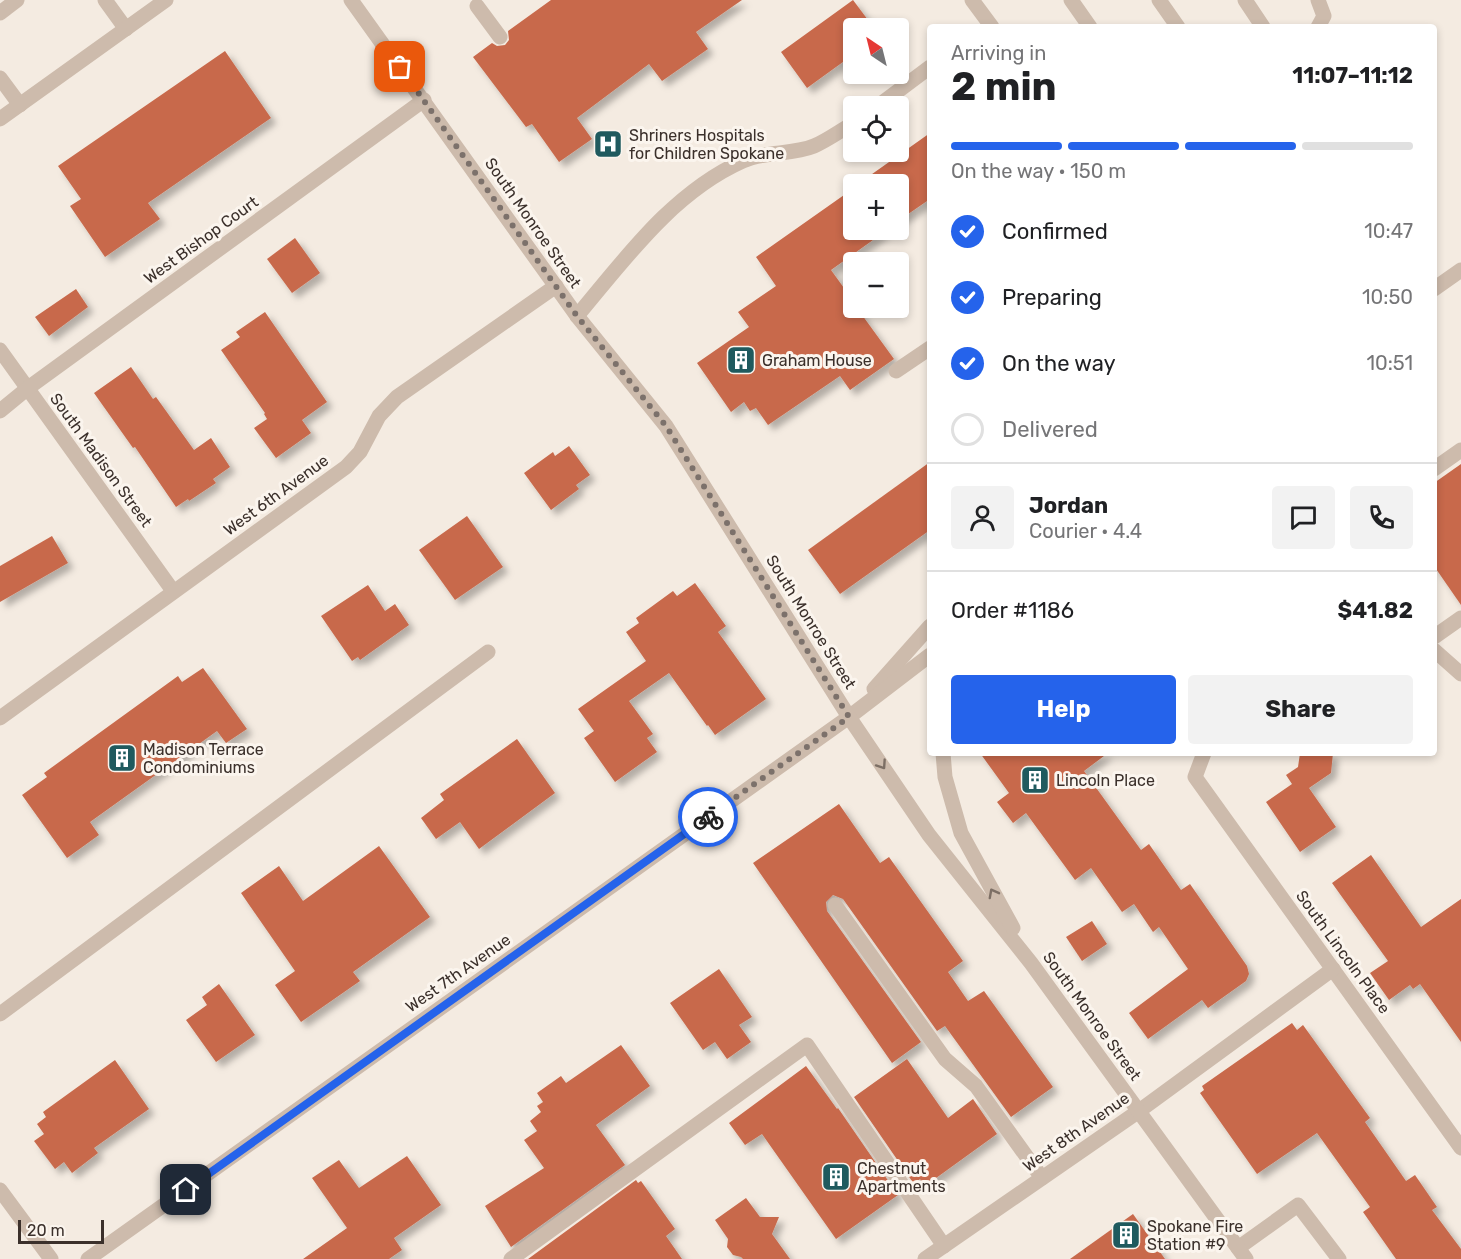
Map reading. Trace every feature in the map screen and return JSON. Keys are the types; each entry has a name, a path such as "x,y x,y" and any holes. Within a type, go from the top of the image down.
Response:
{"street":[{"path":"0,12 17,0"},
{"path":"105,0 126,29"},
{"path":"0,119 166,0"},
{"name":"South Monroe Street","path":"351,0 577,316 666,426 849,717 929,835 1031,963 1242,1253"},
{"path":"972,0 987,24"},
{"path":"1071,0 1087,24"},
{"path":"1159,0 1176,24"},
{"path":"1245,0 1261,24"},
{"path":"1318,0 1324,16 1320,24"},
{"path":"478,2 500,37"},
{"path":"891,96 927,69"},
{"path":"0,78 20,105"},
{"name":"West Bishop Court","path":"0,411 28,388 424,100"},
{"path":"577,316 655,225 700,184 746,159 813,147 843,129"},
{"path":"1437,287 1461,270"},
{"name":"West 6th Avenue","path":"0,718 346,467 360,452 379,416 397,397 556,286"},
{"name":"South Madison Street","path":"0,350 173,591"},
{"path":"896,371 927,350"},
{"path":"1437,467 1461,450"},
{"path":"1437,635 1461,618"},
{"name":"West 7th Avenue","path":"849,717 927,629"},
{"path":"0,1014 488,652"},
{"path":"1437,653 1461,675"},
{"name":"West 7th Avenue","path":"88,1259 849,717 927,657"},
{"path":"943,756 945,777 961,833 1031,963"},
{"name":"South Lincoln Place","path":"1203,756 1195,777 1461,1148"},
{"path":"835,905 945,1059 976,1086 1042,1178"},
{"name":"West 8th Avenue","path":"925,1259 1139,1111 1334,969"},
{"path":"511,1259 807,1045 944,1246"},
{"path":"0,1190 51,1259"},
{"path":"1242,1253 1298,1205 1339,1259"}],"building":[{"path":"551,0 742,0 696,32 708,49 662,81 649,64 577,118 592,139 559,162 532,124 526,127 473,57 492,43 497,46 505,45 509,40 508,31"},
{"path":"853,0 866,18 843,18 843,62 807,88 781,52"},
{"path":"225,51 271,118 148,203 160,219 105,257 70,206 81,199 58,166"},
{"path":"927,135 927,201 909,213 909,174 872,174 889,162 909,162 909,148"},
{"path":"843,196 843,240 873,240 856,252 843,252 843,261 831,270 843,287 843,318 864,318 894,359 850,390 840,376 768,425 756,408 750,411 744,402 731,412 697,363 749,327 738,312 776,286 756,257"},
{"path":"295,238 320,273 292,293 267,259"},
{"path":"76,289 88,307 49,336 35,317"},
{"path":"265,312 327,402 302,420 311,433 276,458 254,428 267,419 265,413 221,350 240,337 236,332"},
{"path":"131,367 153,399 156,397 194,450 211,438 230,467 213,479 216,483 176,507 94,393"},
{"path":"569,446 590,475 576,485 579,489 551,510 524,473 553,452 555,456"},
{"path":"927,464 927,532 840,594 808,550"},
{"path":"1461,464 1461,605 1437,570 1437,481"},
{"path":"467,516 503,567 455,600 419,550"},
{"path":"52,536 68,563 0,602 0,566"},
{"path":"695,583 726,626 718,632 766,699 715,735 669,673 629,701 653,734 647,738 657,752 615,782 584,738 594,731 578,709 646,661 626,632 639,623 636,618 673,591 677,596"},
{"path":"368,585 385,611 395,604 409,625 360,660 358,657 352,661 321,616"},
{"name":"Madison Terrace Condominiums","path":"203,668 247,729 226,743 217,731 90,822 99,835 67,858 22,795 47,777 44,773 178,676 182,682"},
{"path":"517,739 555,793 479,849 460,822 436,839 421,818 444,800 440,794"},
{"path":"982,756 1104,756 1084,771 1141,850 1149,844 1181,890 1190,884 1247,966 1249,974 1246,981 1208,1008 1202,1000 1148,1039 1129,1013 1188,969 1159,927 1153,932 1134,904 1122,912 1091,868 1075,880 1026,813 1013,823 997,802 1009,793"},
{"path":"1300,756 1333,756 1331,773 1309,788 1336,827 1300,852 1266,802 1292,784 1286,775 1298,767"},
{"path":"839,804 880,863 889,857 963,961 948,972 968,1001 984,991 1053,1087 1011,1117 945,1026 937,1031 843,899 833,895 826,902 827,911 921,1042 892,1063 753,863"},
{"path":"379,846 430,917 353,972 360,981 301,1022 275,985 295,971 241,893 279,866 303,901"},
{"path":"1371,855 1421,927 1461,899 1461,1042 1420,984 1413,989 1410,985 1389,1000 1370,973 1388,961 1332,883"},
{"path":"1092,921 1107,944 1082,961 1066,937"},
{"path":"719,969 752,1017 739,1025 751,1042 727,1059 715,1042 703,1050 670,1003"},
{"path":"219,984 255,1035 216,1062 186,1020 207,1005 202,997"},
{"path":"1292,1023 1297,1030 1303,1025 1370,1118 1365,1122 1406,1181 1415,1175 1437,1207 1432,1210 1461,1249 1461,1259 1396,1259 1363,1212 1370,1207 1317,1133 1257,1174 1200,1093 1204,1090 1202,1086"},
{"path":"621,1045 650,1086 596,1125 625,1165 511,1247 485,1206 544,1168 524,1140 537,1131 530,1121 541,1112 537,1106 543,1102 537,1093 561,1076 566,1083"},
{"path":"907,1059 948,1118 973,1099 997,1134 925,1186 920,1179 914,1184 854,1097"},
{"path":"115,1060 149,1109 94,1148 98,1153 72,1173 64,1162 55,1169 34,1141 44,1134 37,1124 46,1117 43,1112"},
{"path":"806,1066 898,1195 836,1239 762,1134 745,1145 729,1123"},
{"path":"407,1156 441,1205 394,1238 402,1250 389,1259 303,1259 347,1228 312,1178 339,1160 359,1188"},
{"path":"636,1180 638,1183 641,1181 675,1229 666,1236 682,1259 528,1259"},
{"path":"746,1198 760,1217 779,1217 772,1234 790,1259 743,1259 733,1255 727,1247 728,1239 715,1220"},
{"name":"Spokane Fire Station #9","path":"1133,1214 1165,1259 1070,1259"}],"way so far":[{"path":"400,67 577,316 666,426 849,717 708,817"}],"place":[{"name":"Shriners Hospitals for Children Spokane","path":"608,144"},
{"name":"Graham House","path":"741,360"},
{"name":"Madison Terrace Condominiums","path":"122,758"},
{"name":"Lincoln Place","path":"1035,780"},
{"name":"Chestnut Apartments","path":"836,1177"},
{"name":"Spokane Fire Station #9","path":"1126,1235"}],"route":[{"path":"186,1190 708,817"}]}
